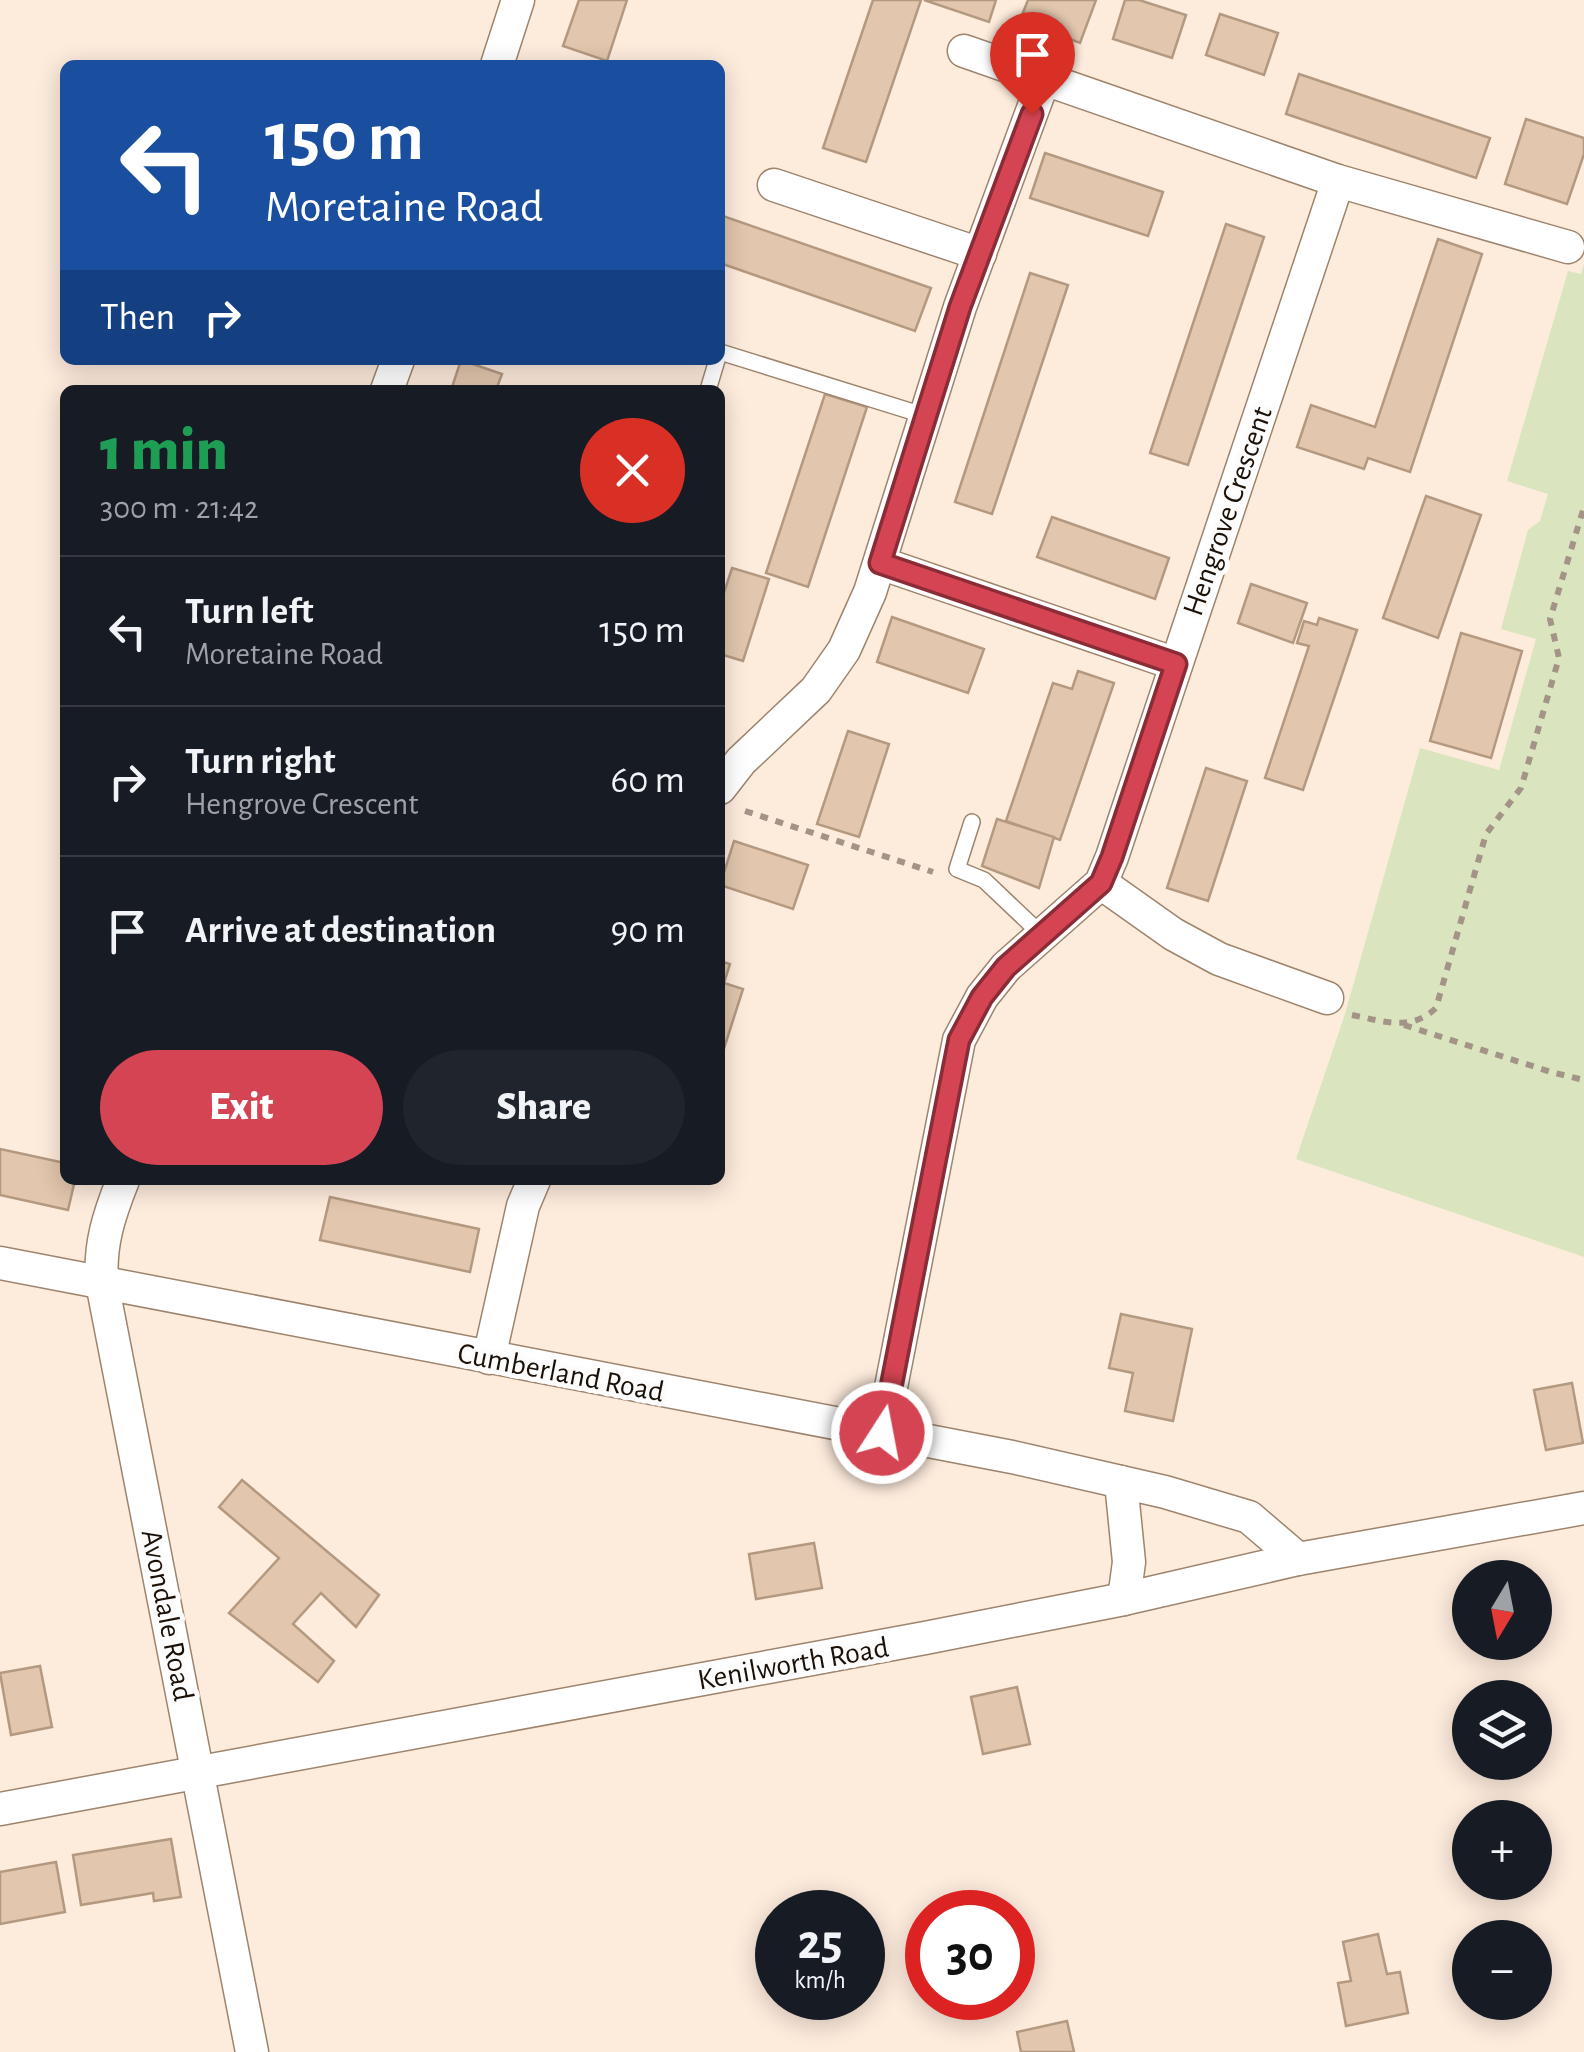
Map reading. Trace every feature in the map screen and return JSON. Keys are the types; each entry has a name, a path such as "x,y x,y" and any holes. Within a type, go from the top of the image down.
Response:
{"street":[{"path":"499,60 518,0"},
{"path":"964,52 1338,182 1568,247"},
{"path":"729,798 741,761 816,690 844,650 880,563 980,254 1044,79"},
{"name":"Hengrove Crescent","path":"882,1433 959,1040 982,997 1006,967 1101,883 1338,182"},
{"path":"774,184 980,254"},
{"path":"880,563 1176,664"},
{"path":"1101,883 1174,934 1219,958 1327,998"},
{"name":"Avondale Road","path":"121,1185 105,1228 100,1259 102,1283 252,2052"},
{"path":"489,1358 522,1206 532,1185"},
{"name":"Cumberland Road","path":"0,1263 1012,1457 1250,1518 1298,1559"},
{"path":"1121,1482 1129,1562 1124,1599"},
{"name":"Kenilworth Road","path":"0,1809 1124,1599 1298,1559 1584,1508"}],"lane":[{"path":"725,354 926,416"},
{"path":"972,822 957,869 984,880 1042,935"}],"path":[{"path":"1401,1024 1417,1022 1436,1008 1486,834 1521,788 1559,658 1550,620 1584,507"},
{"path":"729,798 939,874"},
{"path":"1327,998 1345,1014 1401,1024 1584,1080"}],"green space":[{"path":"1584,264 1584,1257 1296,1159 1345,1014 1420,748 1499,770 1536,639 1501,629 1528,530 1540,521 1548,494 1507,481 1568,271 1581,274"}],"building":[{"path":"579,0 627,0 607,60 563,46"},
{"path":"873,0 921,0 866,162 823,148"},
{"path":"924,0 996,0 989,22"},
{"path":"1028,0 1096,0 1080,43 1020,20"},
{"path":"1125,0 1139,0 1186,15 1172,58 1113,39"},
{"path":"1220,14 1278,33 1264,75 1206,55"},
{"path":"1299,74 1490,138 1476,178 1286,114"},
{"path":"1526,119 1584,138 1584,154 1567,204 1505,184"},
{"path":"1045,153 1163,192 1148,236 1030,198"},
{"path":"725,217 931,288 915,331 725,265"},
{"path":"1226,224 1264,237 1188,465 1150,453"},
{"path":"1438,239 1482,254 1410,472 1368,458 1364,469 1297,447 1311,405 1375,427"},
{"path":"1030,273 1068,285 992,514 955,502"},
{"path":"459,365 476,365 502,374 498,385 453,385"},
{"path":"825,394 867,407 808,587 766,573"},
{"path":"1426,496 1481,515 1438,638 1383,618"},
{"path":"1052,517 1169,558 1155,599 1037,557"},
{"path":"732,568 769,579 743,661 725,656 725,590"},
{"path":"1251,584 1307,603 1293,643 1238,623"},
{"path":"892,617 984,649 968,693 877,662"},
{"path":"1319,618 1357,630 1303,790 1265,778 1309,646 1297,643 1304,621 1317,625"},
{"path":"1461,633 1522,651 1491,758 1430,741"},
{"path":"1078,671 1114,683 1060,840 1006,821 1053,683 1072,689"},
{"path":"848,731 889,744 859,837 817,824"},
{"path":"1206,768 1247,781 1208,901 1167,888"},
{"path":"997,819 1054,837 1039,888 982,866"},
{"path":"734,841 808,865 793,909 725,887 725,869"},
{"path":"725,983 743,989 725,1045"},
{"path":"0,1149 60,1162 60,1185 74,1185 68,1210 0,1195"},
{"path":"330,1197 479,1229 470,1272 320,1240"},
{"path":"1121,1314 1192,1329 1173,1421 1125,1411 1133,1373 1109,1368"},
{"path":"1572,1383 1583,1443 1546,1450 1534,1390"},
{"path":"242,1480 379,1595 356,1627 321,1593 293,1624 334,1661 318,1682 229,1613 279,1558 219,1507"},
{"path":"814,1543 822,1588 756,1599 749,1554"},
{"path":"40,1666 52,1727 11,1735 0,1673"},
{"path":"1017,1687 1030,1744 983,1754 971,1697"},
{"path":"171,1839 181,1897 154,1901 153,1893 81,1905 73,1855"},
{"path":"56,1862 65,1912 0,1924 0,1872"},
{"path":"1378,1934 1387,1974 1400,1972 1408,2013 1346,2026 1338,1983 1351,1981 1343,1942"},
{"path":"1067,2021 1074,2052 1021,2052 1017,2032"}],"route":[{"path":"882,1433 959,1040 982,997 1006,967 1101,883 1176,664 880,563 960,307 1032,114"}]}
